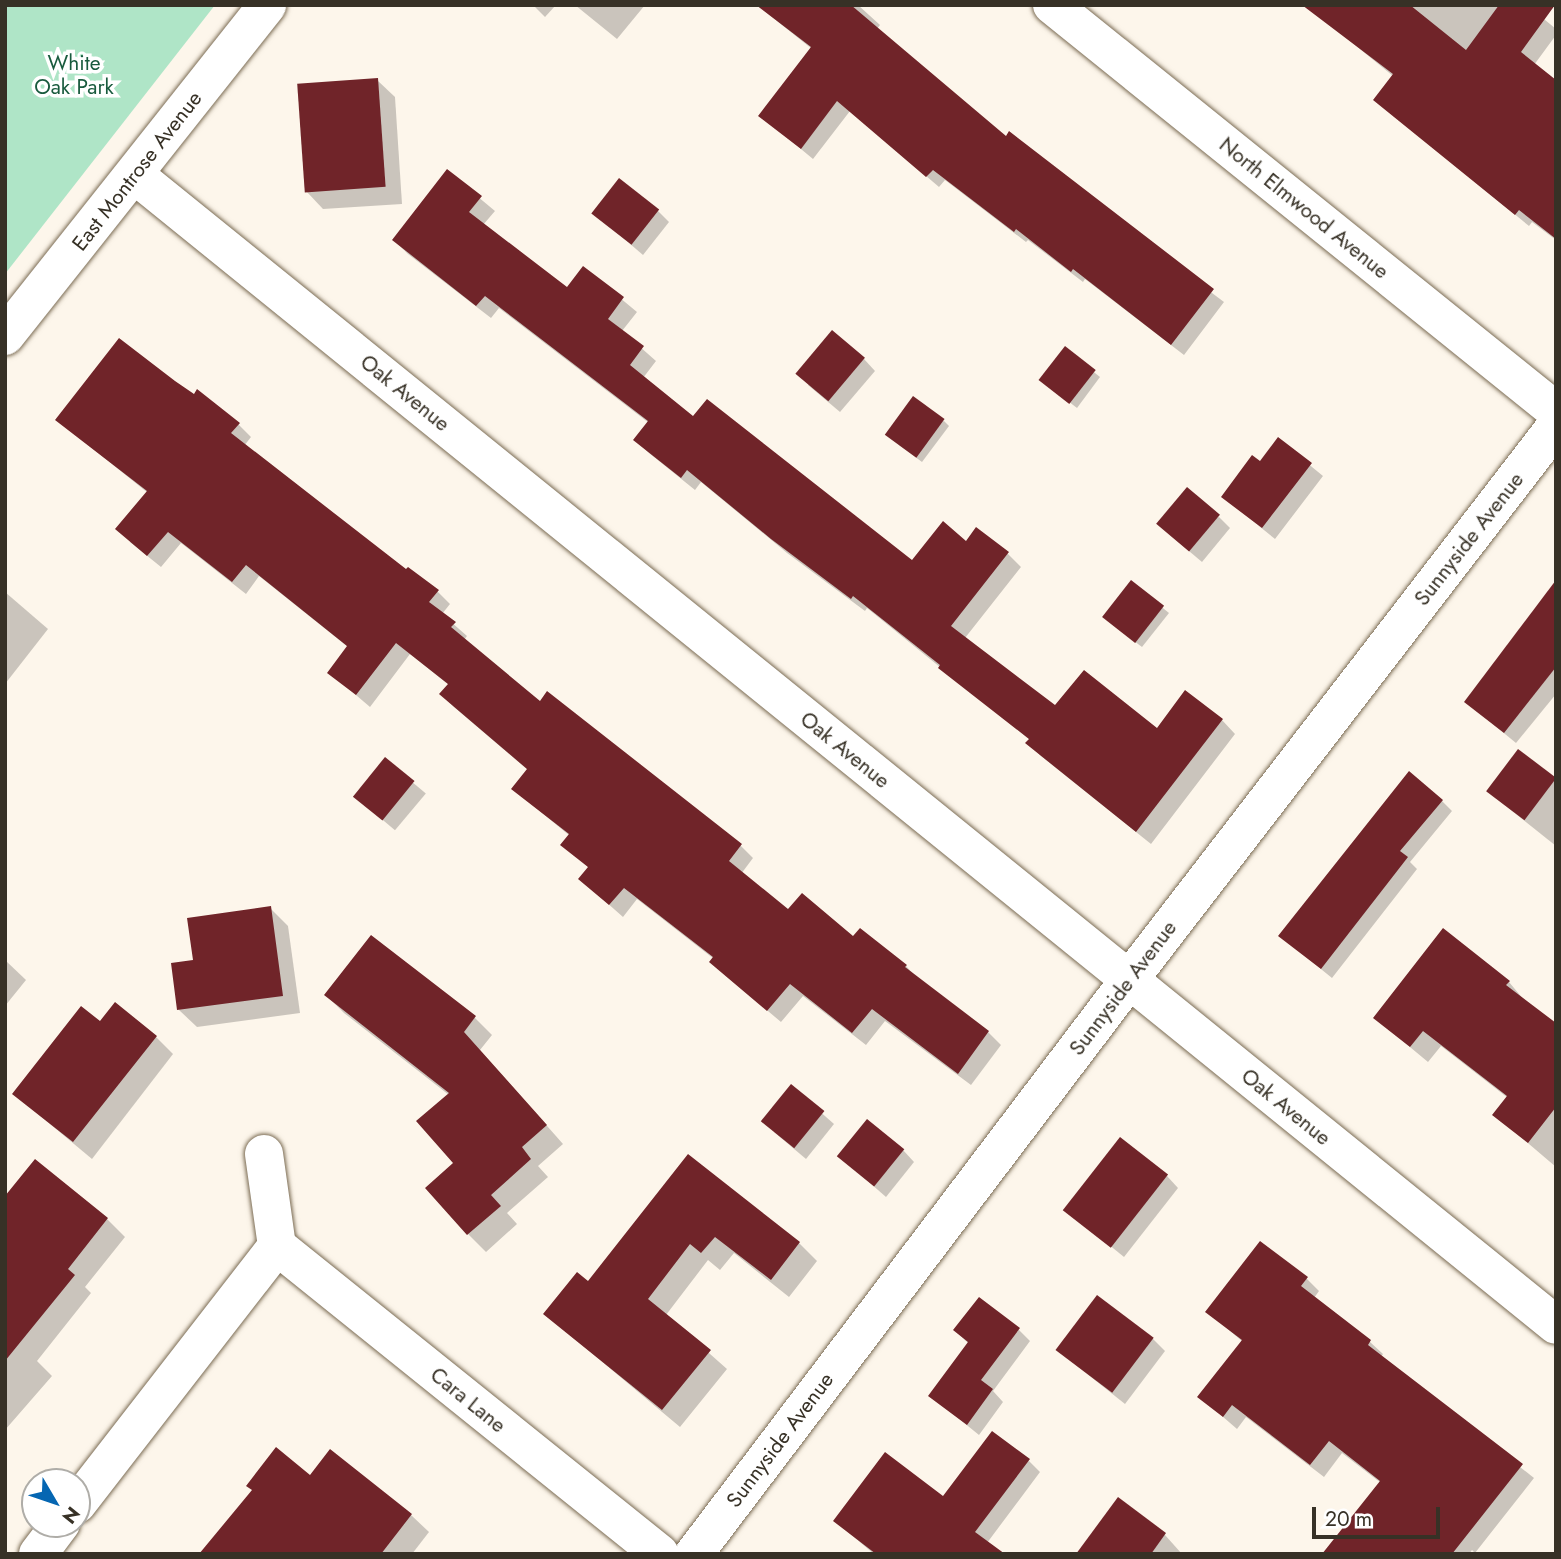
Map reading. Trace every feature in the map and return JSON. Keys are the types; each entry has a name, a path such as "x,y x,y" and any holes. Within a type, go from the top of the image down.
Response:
{"street":[{"name":"East Montrose Avenue","path":"5,336 267,5"},
{"name":"North Elmwood Avenue","path":"1052,5 1556,411"},
{"name":"Oak Avenue","path":"135,175 1556,1325"},
{"name":"Sunnyside Avenue","path":"694,1554 1129,980 1556,426"},
{"path":"91,1486 277,1246 264,1154"},
{"name":"Cara Lane","path":"277,1246 660,1554"},
{"path":"38,1554 50,1538"}],"green space":[{"name":"White Oak Park","path":"5,5 215,5 5,274"}],"building":[{"path":"756,5 851,5 1006,136 1009,131 1214,289 1171,345 1073,269 1071,272 1016,229 1014,232 933,170 926,177 837,101 801,149 758,116 811,47"},
{"path":"1302,5 1410,5 1466,50 1499,5 1555,5 1521,52 1556,80 1556,239 1519,210 1515,215 1373,100 1393,74"},
{"path":"378,78 386,187 305,192 297,84"},
{"path":"447,169 482,196 469,212 567,287 583,266 624,297 608,319 644,346 630,365 693,416 707,399 912,560 943,521 966,541 976,527 1009,552 951,626 1055,705 1084,670 1157,728 1185,690 1223,719 1136,832 1025,743 1029,739 938,668 940,665 853,596 851,599 771,539 687,470 681,478 633,440 648,421 485,296 476,306 392,240"},
{"path":"619,178 659,209 631,245 591,213"},
{"path":"832,330 865,358 828,401 795,374"},
{"path":"119,338 194,394 197,389 240,423 231,433 406,569 408,567 439,590 429,602 456,622 451,627 540,701 547,691 742,844 729,861 788,909 802,893 853,936 860,928 907,965 905,967 989,1031 958,1074 872,1009 852,1033 790,984 767,1011 709,962 713,957 624,888 609,905 578,879 588,867 560,845 569,834 511,789 527,769 439,694 448,684 396,643 356,695 327,673 347,646 246,565 232,582 168,532 147,556 115,529 147,491 55,420"},
{"path":"1065,346 1096,370 1069,404 1039,380"},
{"path":"913,396 945,419 916,458 885,435"},
{"path":"1278,437 1312,463 1262,528 1221,497 1252,455 1260,461"},
{"path":"1187,487 1220,515 1189,551 1156,524"},
{"path":"1131,580 1164,606 1135,643 1102,617"},
{"path":"1556,580 1556,667 1504,733 1464,702"},
{"path":"1518,749 1556,778 1524,820 1486,791"},
{"path":"385,757 415,781 382,821 353,797"},
{"path":"1409,771 1443,800 1400,851 1408,857 1321,969 1278,936"},
{"path":"271,906 283,996 177,1010 171,963 193,960 187,918"},
{"path":"1443,928 1510,981 1506,985 1556,1023 1556,1107 1528,1143 1492,1115 1507,1096 1423,1031 1410,1047 1373,1018"},
{"path":"371,935 476,1016 464,1032 547,1125 522,1147 531,1159 491,1195 501,1206 467,1235 425,1188 453,1163 416,1121 449,1093 324,995"},
{"path":"115,1002 157,1036 73,1142 12,1094 81,1006 100,1021"},
{"path":"791,1084 824,1111 794,1148 761,1121"},
{"path":"867,1119 904,1149 874,1187 837,1156"},
{"path":"1120,1137 1168,1175 1111,1248 1063,1210"},
{"path":"688,1154 800,1242 771,1280 715,1237 701,1253 690,1244 648,1299 711,1350 662,1410 543,1314 577,1272 588,1281"},
{"path":"35,1159 108,1218 68,1269 75,1275 5,1361 5,1196"},
{"path":"1260,1241 1308,1277 1301,1286 1371,1340 1368,1345 1523,1464 1452,1554 1322,1554 1380,1481 1329,1441 1310,1465 1232,1405 1223,1417 1197,1397 1242,1340 1205,1312"},
{"path":"1097,1295 1154,1338 1112,1393 1055,1350"},
{"path":"979,1297 1020,1328 981,1380 993,1389 967,1425 928,1396 968,1342 953,1330"},
{"path":"992,1431 1030,1459 975,1532 1005,1554 876,1554 833,1521 885,1452 943,1496"},
{"path":"276,1447 310,1475 330,1449 412,1514 381,1554 199,1554 252,1490 246,1486"},
{"path":"1118,1497 1166,1533 1151,1554 1076,1554"}]}
